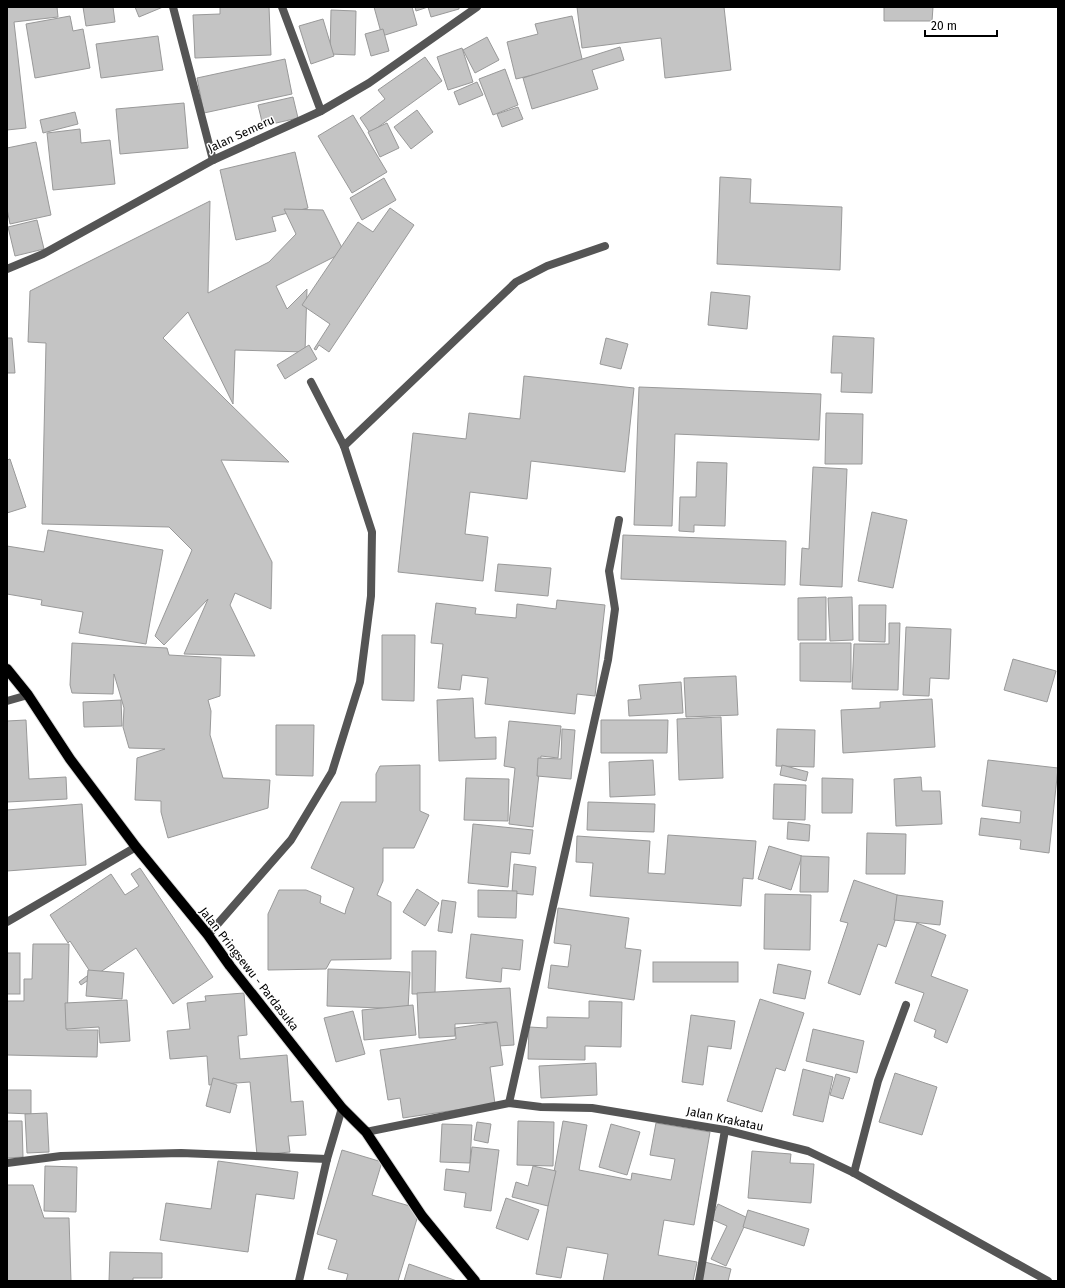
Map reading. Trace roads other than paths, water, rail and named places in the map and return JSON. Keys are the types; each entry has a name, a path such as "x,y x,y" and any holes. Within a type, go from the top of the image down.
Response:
{"main road":[{"name":"Jalan Pringsewu - Pardasuka","path":"7,669 28,695 70,759 136,847 208,935 230,966 342,1108 366,1132 422,1216 474,1281"}],"street":[{"path":"173,7 213,160"},
{"path":"282,7 320,111"},
{"name":"Jalan Semeru","path":"7,269 43,254 213,160 320,111 369,83 477,7"},
{"path":"344,446 516,282 547,266 606,246"},
{"path":"208,935 291,840 332,772 360,682 370,596 372,532 344,446 311,382"},
{"path":"509,1103 608,660 615,609 609,571 619,520"},
{"path":"7,701 28,695"},
{"path":"7,922 136,847"},
{"path":"854,1173 878,1081 906,1005"},
{"name":"Jalan Krakatau","path":"366,1132 509,1103 542,1107 592,1108 726,1130 808,1151 854,1173 1048,1281"},
{"path":"299,1281 327,1159 342,1108"},
{"path":"699,1281 726,1130"},
{"path":"7,1163 61,1156 181,1153 327,1159"}]}
